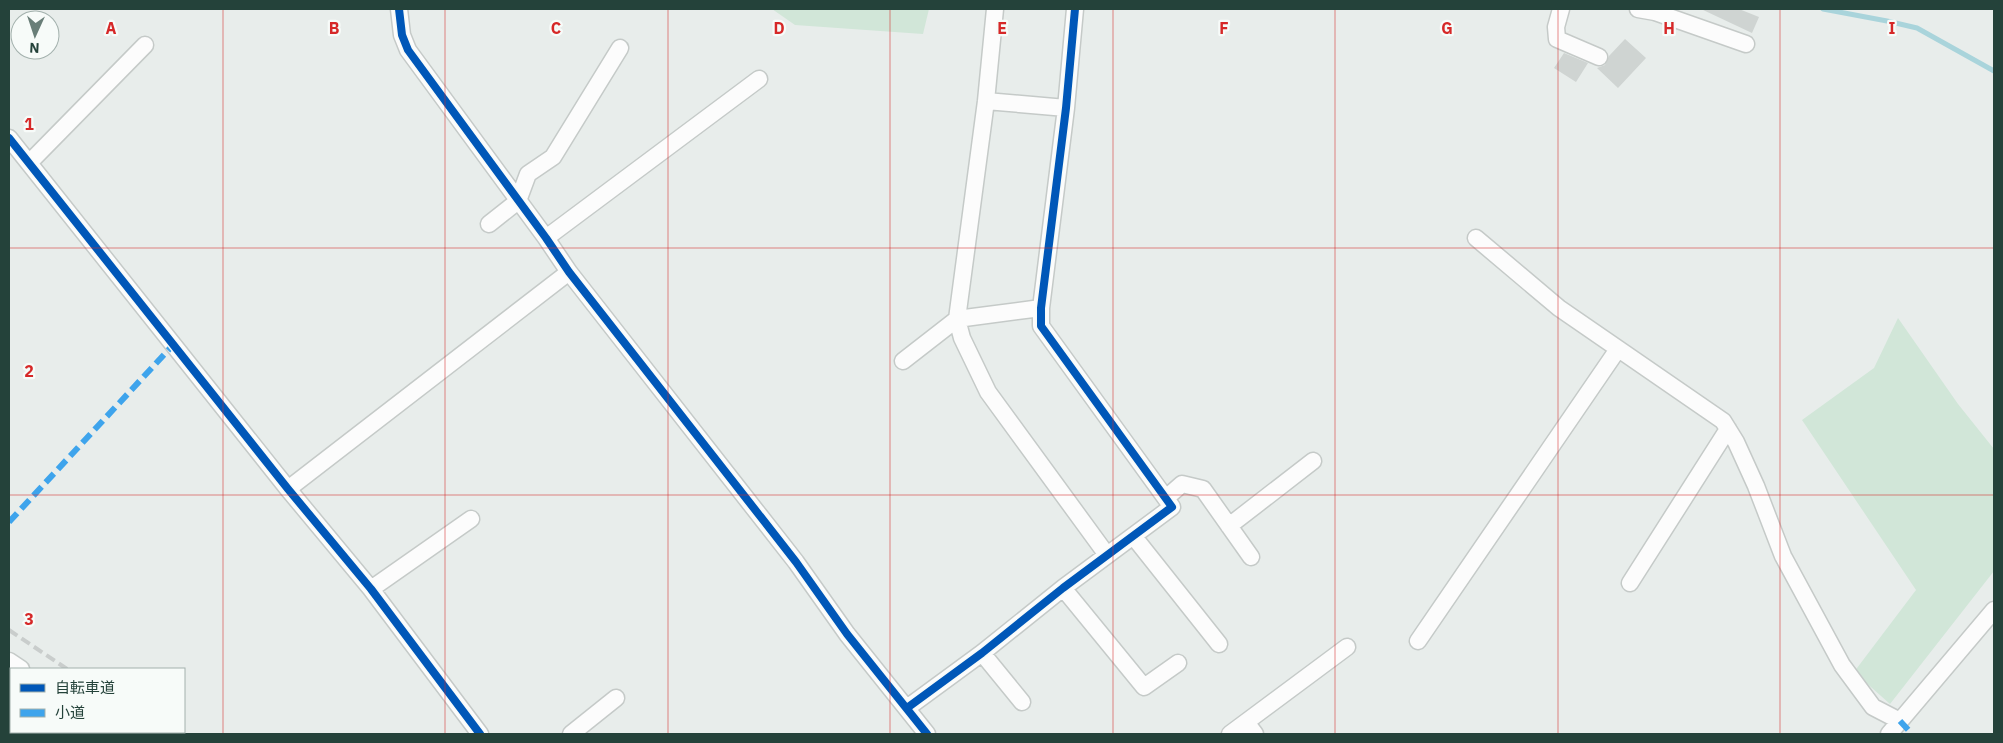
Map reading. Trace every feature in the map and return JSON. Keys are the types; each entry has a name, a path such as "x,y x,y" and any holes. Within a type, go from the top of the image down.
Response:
{"street":[{"path":"399,9 402,35 408,50 569,272 796,562 847,634 927,734"},
{"path":"995,9 986,101 957,318 962,338 988,392 1107,555"},
{"path":"907,708 982,653 1063,588 1172,507 1041,326 1041,308 1066,108 1075,9"},
{"path":"1561,9 1556,27 1558,39 1599,57"},
{"path":"1638,9 1655,12 1746,44"},
{"path":"28,163 145,45"},
{"path":"489,224 518,201 528,174 553,157 620,48"},
{"path":"546,238 759,79"},
{"path":"986,101 1066,108"},
{"path":"9,138 288,489 371,589 480,734"},
{"path":"1476,238 1559,308 1716,416 1728,429 1756,486 1783,556 1842,665 1872,707 1900,721"},
{"path":"288,489 569,272"},
{"path":"904,362 957,318 1041,308"},
{"path":"1418,641 1618,349"},
{"path":"1630,583 1728,429"},
{"path":"1229,526 1313,461"},
{"path":"1166,498 1182,484 1203,489 1251,557"},
{"path":"371,589 471,518"},
{"path":"1134,537 1219,644"},
{"path":"1063,588 1144,687 1178,663"},
{"path":"1888,734 1994,610"},
{"path":"1230,734 1251,728 1347,647"},
{"path":"982,653 1022,702"},
{"path":"9,661 20,668"},
{"path":"570,734 589,729 616,698"}],"green space":[{"path":"772,9 929,9 923,34 795,25"},
{"path":"1898,318 1958,404 1994,449 1994,571 1890,704 1854,672 1916,590 1802,420 1874,368"}],"building":[{"path":"1701,9 1739,9 1759,17 1752,33"},
{"path":"1625,39 1646,58 1618,88 1597,68 1605,65 1609,56"},
{"path":"1564,53 1588,63 1576,82 1554,68"}],"waterway":[{"path":"1823,9 1917,28 1994,71"}],"railway":[{"path":"9,630 66,668"}],"marked path":[{"path":"9,522 173,345"},
{"path":"1900,721 1912,734"}],"cycle path":[{"path":"399,9 402,35 408,50 569,272 796,562 847,634 927,734"},
{"path":"907,708 982,653 1063,588 1172,507 1041,326 1041,308 1066,108 1075,9"},
{"path":"9,138 288,489 371,589 480,734"}]}
